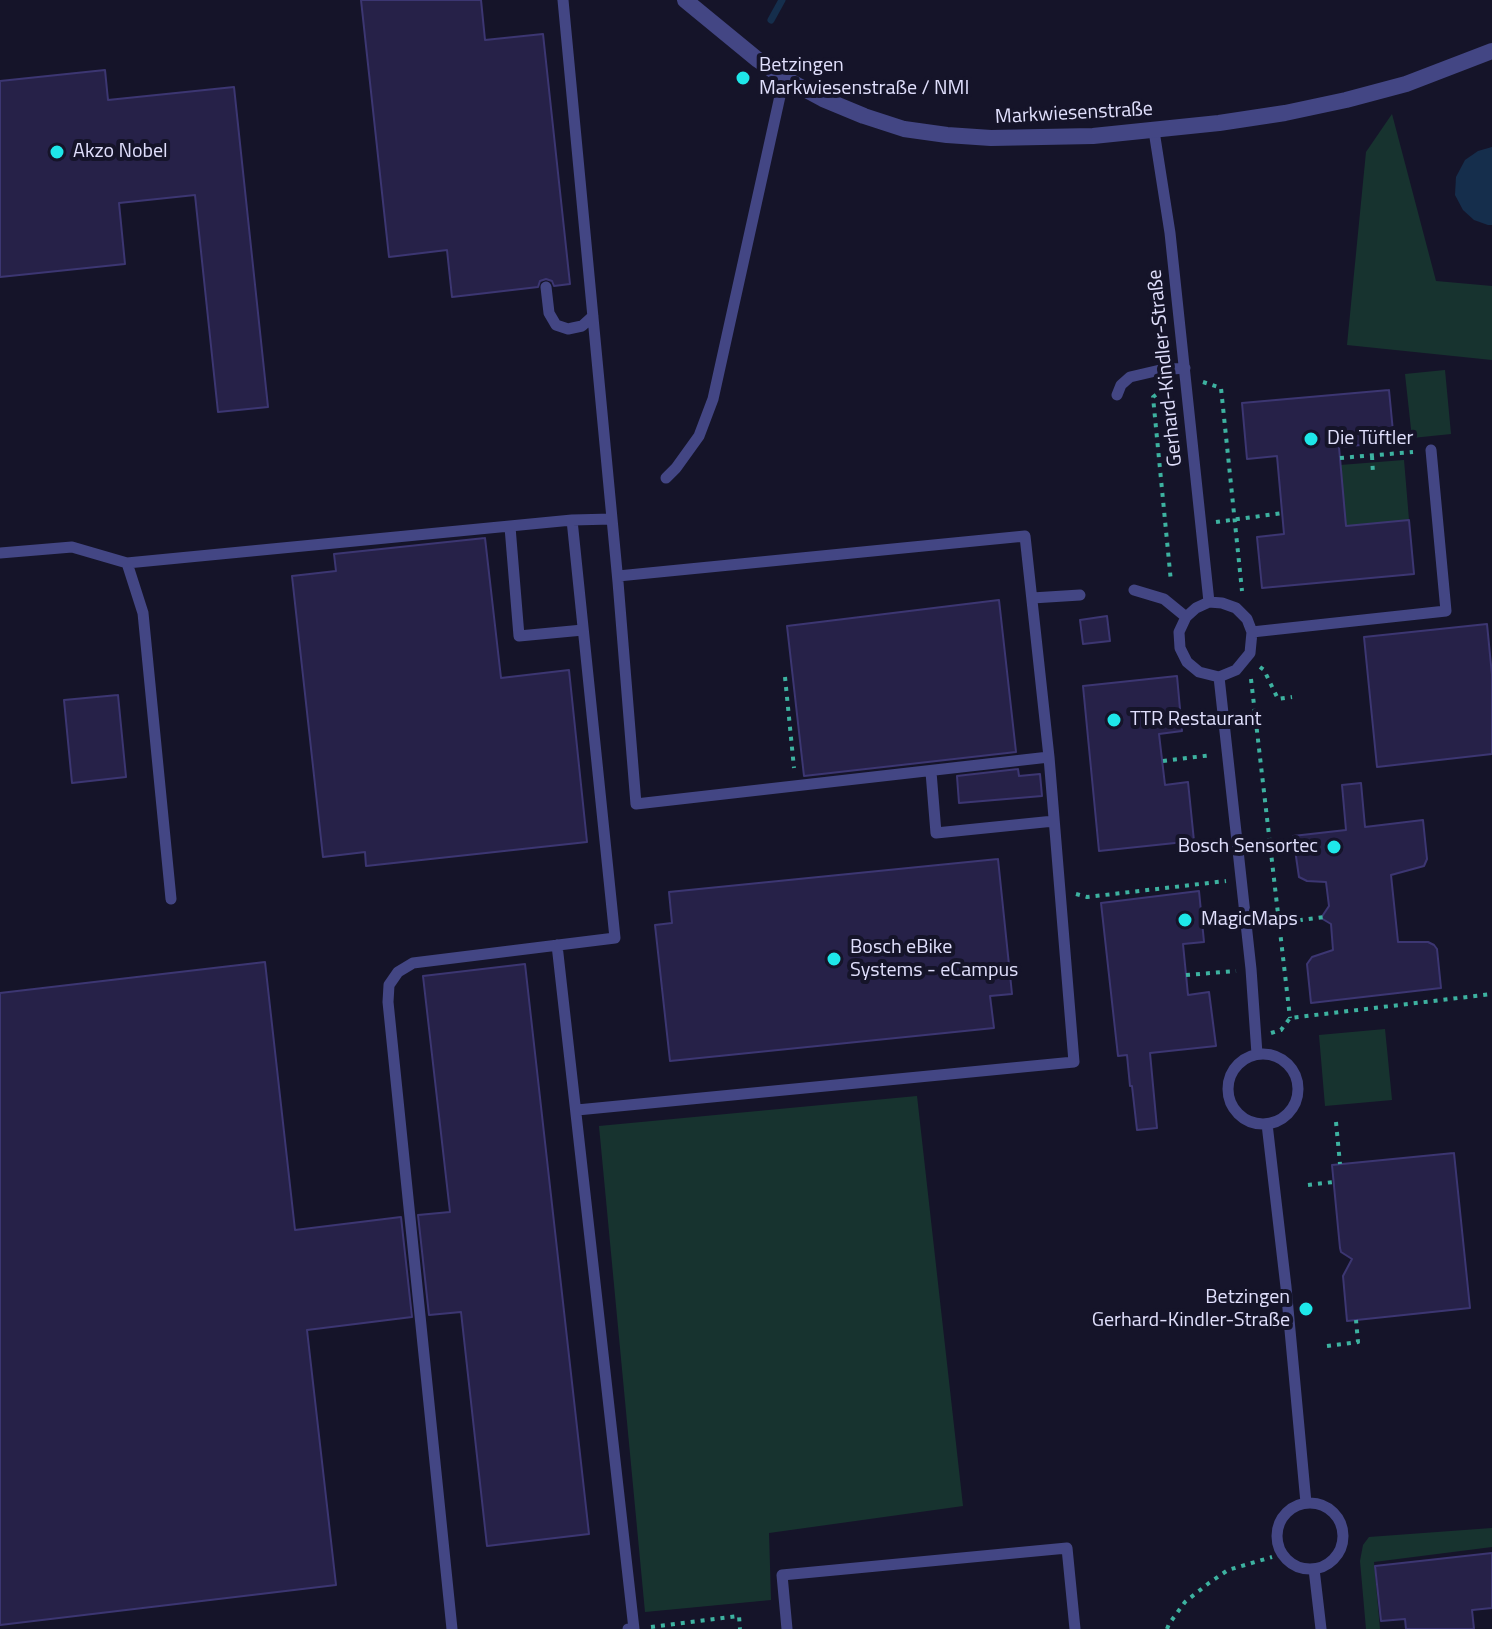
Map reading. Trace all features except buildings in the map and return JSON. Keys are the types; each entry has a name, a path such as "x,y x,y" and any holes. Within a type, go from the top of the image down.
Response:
{"street":[{"name":"Markwiesenstraße","path":"685,0 758,60 823,99 904,129 991,138 1154,131 1285,113 1406,84 1492,51"}],"lane":[{"path":"563,0 618,576 636,804 1049,757"},
{"path":"666,478 699,436 713,399 784,78"},
{"name":"Gerhard-Kindler-Straße","path":"1154,131 1170,233 1209,602"},
{"path":"546,287 549,313 556,325 568,329 582,326 593,316"},
{"path":"1117,395 1121,385 1130,377 1185,368"},
{"path":"1252,632 1446,611 1431,450"},
{"path":"0,553 72,547 127,563 572,520 612,519"},
{"path":"452,1629 388,1002 389,985 398,972 413,963 615,938 572,520"},
{"path":"510,527 519,636 583,630"},
{"path":"577,1110 1074,1062 1049,757 1025,536 618,576"},
{"path":"127,563 143,613 171,899"},
{"path":"1134,590 1164,599 1186,617"},
{"path":"1032,598 1080,595"},
{"path":"1209,602 1236,608 1247,619 1252,632 1250,653 1236,670 1219,677 1199,672 1187,662 1180,648 1179,632 1186,617 1209,602"},
{"path":"1219,677 1251,969 1257,1054"},
{"path":"931,772 936,833 1054,821"},
{"path":"557,945 634,1629 628,1629"},
{"path":"1257,1054 1277,1057 1288,1065 1295,1076 1298,1090 1295,1103 1287,1114 1267,1124 1248,1121 1237,1113 1230,1101 1228,1088 1231,1075 1239,1063 1257,1054"},
{"path":"1267,1124 1306,1503"},
{"path":"1306,1503 1329,1509 1340,1523 1343,1533 1343,1543 1334,1559 1314,1569 1303,1569 1287,1560 1277,1541 1282,1519 1293,1508 1306,1503"},
{"path":"787,1629 782,1575 1067,1548 1075,1629"},
{"path":"1314,1569 1321,1629"}],"path":[{"path":"1205,381 1221,388 1242,598"},
{"path":"1173,608 1153,397 1170,383 1186,383"},
{"path":"1340,458 1431,450"},
{"path":"1372,456 1373,474"},
{"path":"1201,524 1283,513"},
{"path":"1258,666 1264,670 1278,699 1292,697"},
{"path":"1250,675 1290,1018 1281,1030 1257,1038"},
{"path":"785,677 795,787"},
{"path":"1163,761 1226,753"},
{"path":"1087,897 1240,879"},
{"path":"1279,923 1324,917"},
{"path":"1186,975 1251,969"},
{"path":"1290,1018 1492,994"},
{"path":"1336,1122 1340,1164"},
{"path":"1308,1185 1333,1182"},
{"path":"1327,1346 1358,1342 1356,1320"},
{"path":"1167,1629 1185,1602 1209,1583 1228,1570 1272,1557"},
{"path":"634,1629 739,1616 740,1629"}],"green space":[{"path":"1392,114 1436,281 1492,286 1492,360 1347,345 1366,152"},
{"path":"1445,370 1451,434 1412,438 1405,374"},
{"path":"1404,460 1409,520 1346,526 1340,465"},
{"path":"1385,1029 1392,1100 1325,1106 1319,1035"},
{"path":"917,1096 963,1506 769,1533 771,1600 645,1612 599,1126"},
{"path":"1492,1528 1492,1547 1374,1562 1380,1629 1366,1629 1360,1561 1363,1545 1369,1537"}],"water":[{"path":"1492,147 1492,225 1488,225 1474,220 1463,210 1455,195 1456,177 1465,160 1478,151"}],"waterway":[{"path":"771,20 782,0"}],"place":[{"name":"Betzingen Markwiesenstraße / NMI","path":"743,78"},
{"name":"Akzo Nobel","path":"57,152"},
{"name":"Die Tüftler","path":"1311,439"},
{"name":"TTR Restaurant","path":"1114,720"},
{"name":"Bosch Sensortec","path":"1334,847"},
{"name":"MagicMaps","path":"1185,920"},
{"name":"Bosch eBike Systems - eCampus","path":"834,959"},
{"name":"Betzingen Gerhard-Kindler-Straße","path":"1306,1309"}]}
